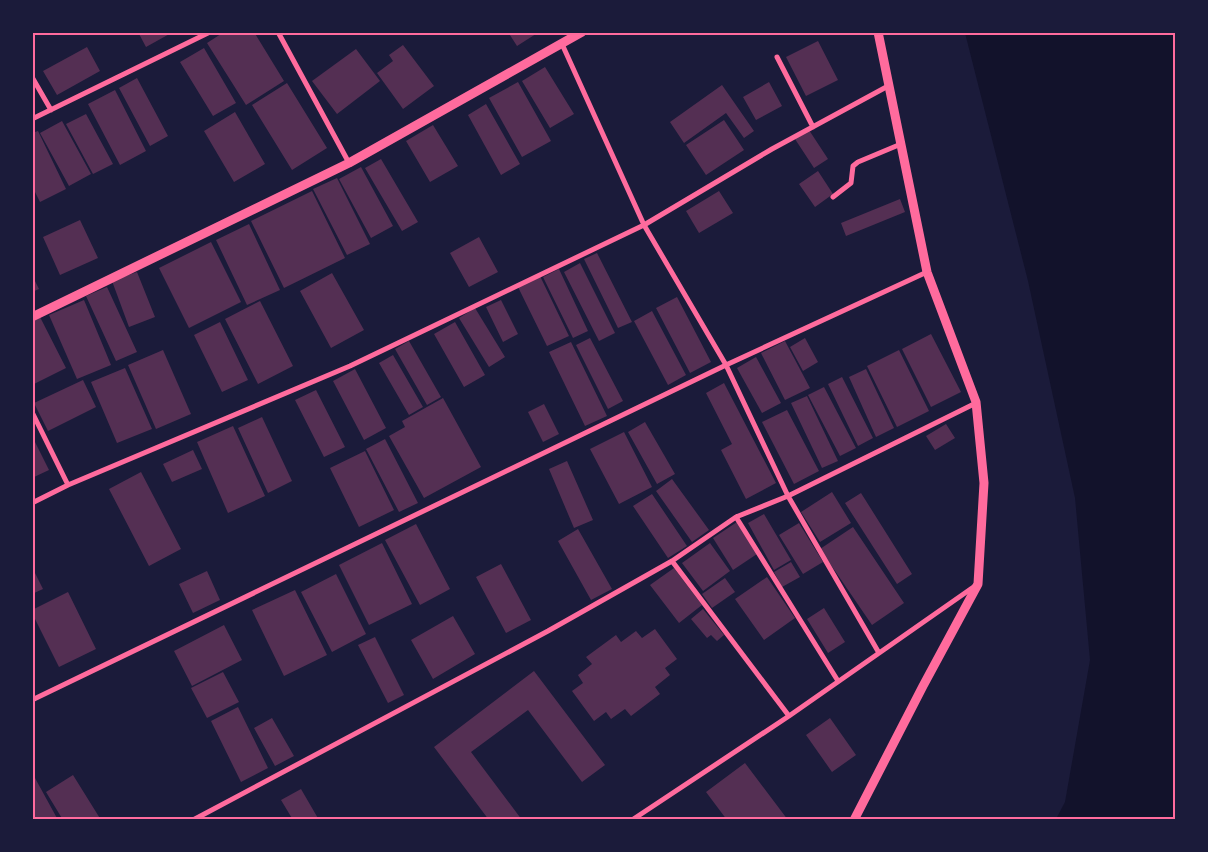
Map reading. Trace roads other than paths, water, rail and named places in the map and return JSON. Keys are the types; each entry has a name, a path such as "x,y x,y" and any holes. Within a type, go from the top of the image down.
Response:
{"street":[{"path":"32,119 200,35 210,32"},
{"path":"278,32 348,163"},
{"path":"32,317 348,163 582,32"},
{"path":"854,820 978,584 984,483 976,402 927,272 878,32"},
{"path":"562,44 644,225 726,365 788,496 880,653"},
{"path":"778,58 813,126"},
{"path":"32,77 51,110"},
{"path":"32,503 350,366 644,225 772,149 890,85"},
{"path":"833,197 851,183 853,166 858,162 902,144"},
{"path":"32,700 726,365 927,272"},
{"path":"193,820 548,631 672,561 736,517 788,496 976,402"},
{"path":"32,412 68,486"},
{"path":"736,517 838,680"},
{"path":"672,561 789,716"},
{"path":"632,820 789,716 978,584"}]}
